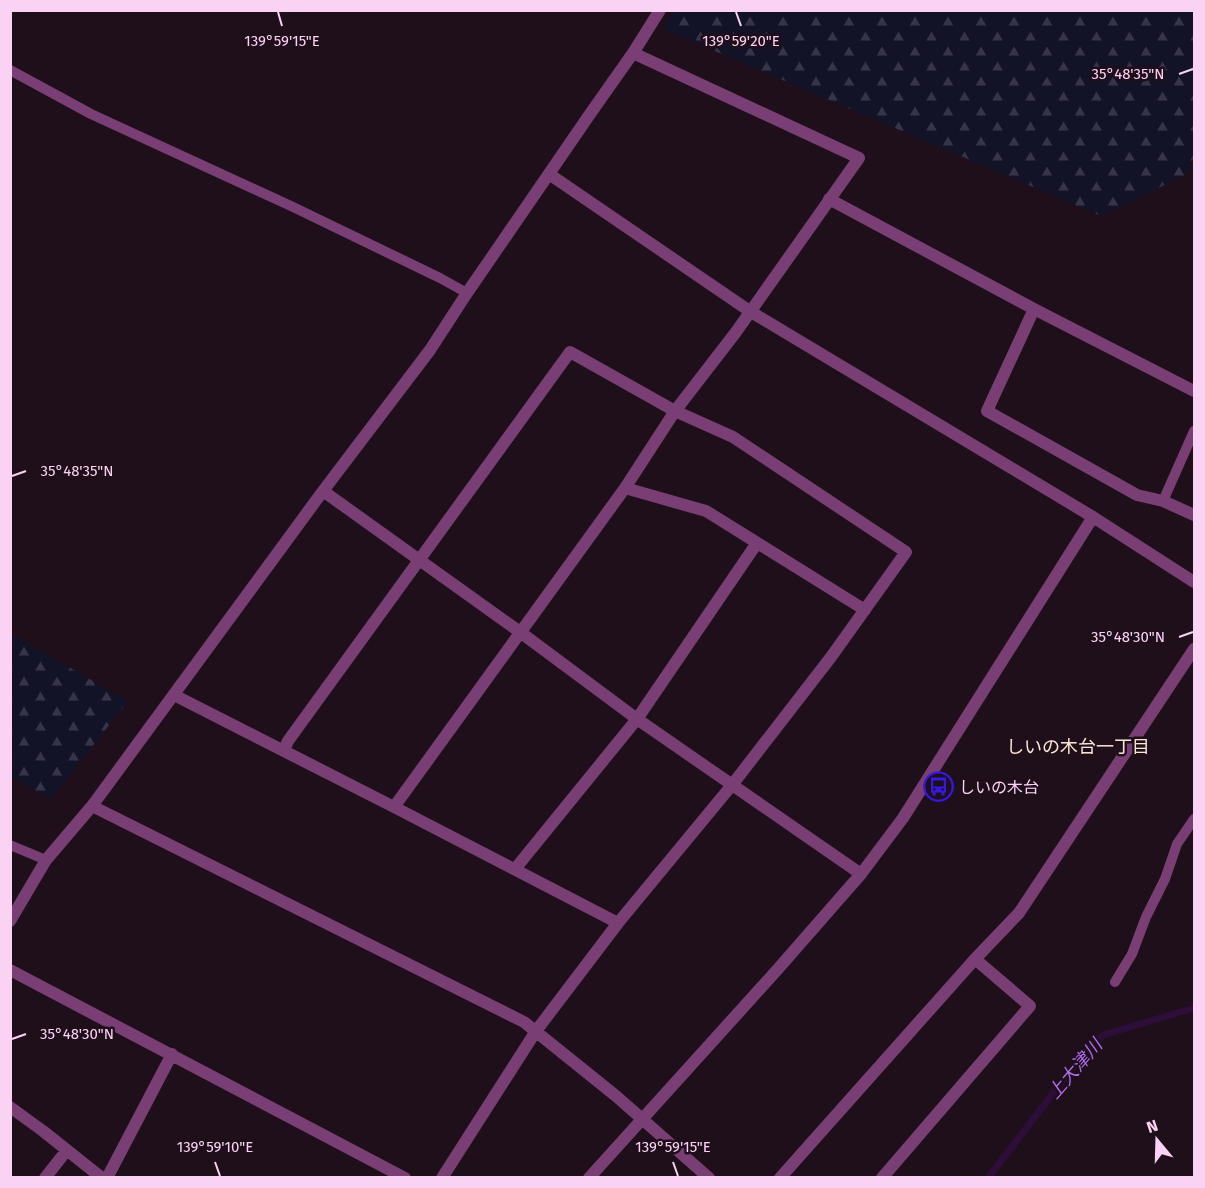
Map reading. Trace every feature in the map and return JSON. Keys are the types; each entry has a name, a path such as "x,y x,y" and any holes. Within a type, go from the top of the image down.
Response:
{"street":[{"path":"10,921 46,860 92,806 323,491 430,350 660,10"},
{"path":"394,807 625,488 675,411 751,312 859,158 633,53"},
{"path":"549,174 751,312 1093,517 1194,582"},
{"path":"829,199 1034,309 1194,391"},
{"path":"1034,309 987,411 1137,495 1162,501 1194,515"},
{"path":"284,750 288,741 570,352 675,411 733,437 906,552 831,657 732,785 618,923 536,1031 442,1178"},
{"path":"625,488 706,511 865,610"},
{"path":"323,491 637,719 861,874"},
{"path":"589,1178 861,874 903,818 1093,517"},
{"path":"515,869 637,719 757,543"},
{"path":"780,1178 975,959 1020,913 1194,649"},
{"path":"174,695 618,923"},
{"path":"92,806 524,1022 616,1096 709,1178"},
{"path":"882,1178 1030,1006 975,959"},
{"path":"10,970 405,1178"},
{"path":"107,1178 172,1054"},
{"path":"10,1107 102,1178"},
{"path":"45,1178 67,1150"}],"lane":[{"path":"10,70 91,114 291,206 467,293"},
{"path":"1162,501 1194,431"},
{"path":"1115,982 1132,954 1146,917 1165,879 1177,844 1194,819"},
{"path":"10,845 46,860"}],"green space":[{"path":"674,10 1194,11 1194,154 1189,173 1101,216 663,29"},
{"path":"11,634 128,701 51,799 11,778"}],"waterway":[{"name":"上大津川","path":"988,1178 1074,1066 1103,1035 1194,1008"}],"place":[{"name":"しいの木台","path":"938,787"}],"district":[{"name":"しいの木台一丁目","path":"1078,747"}]}
